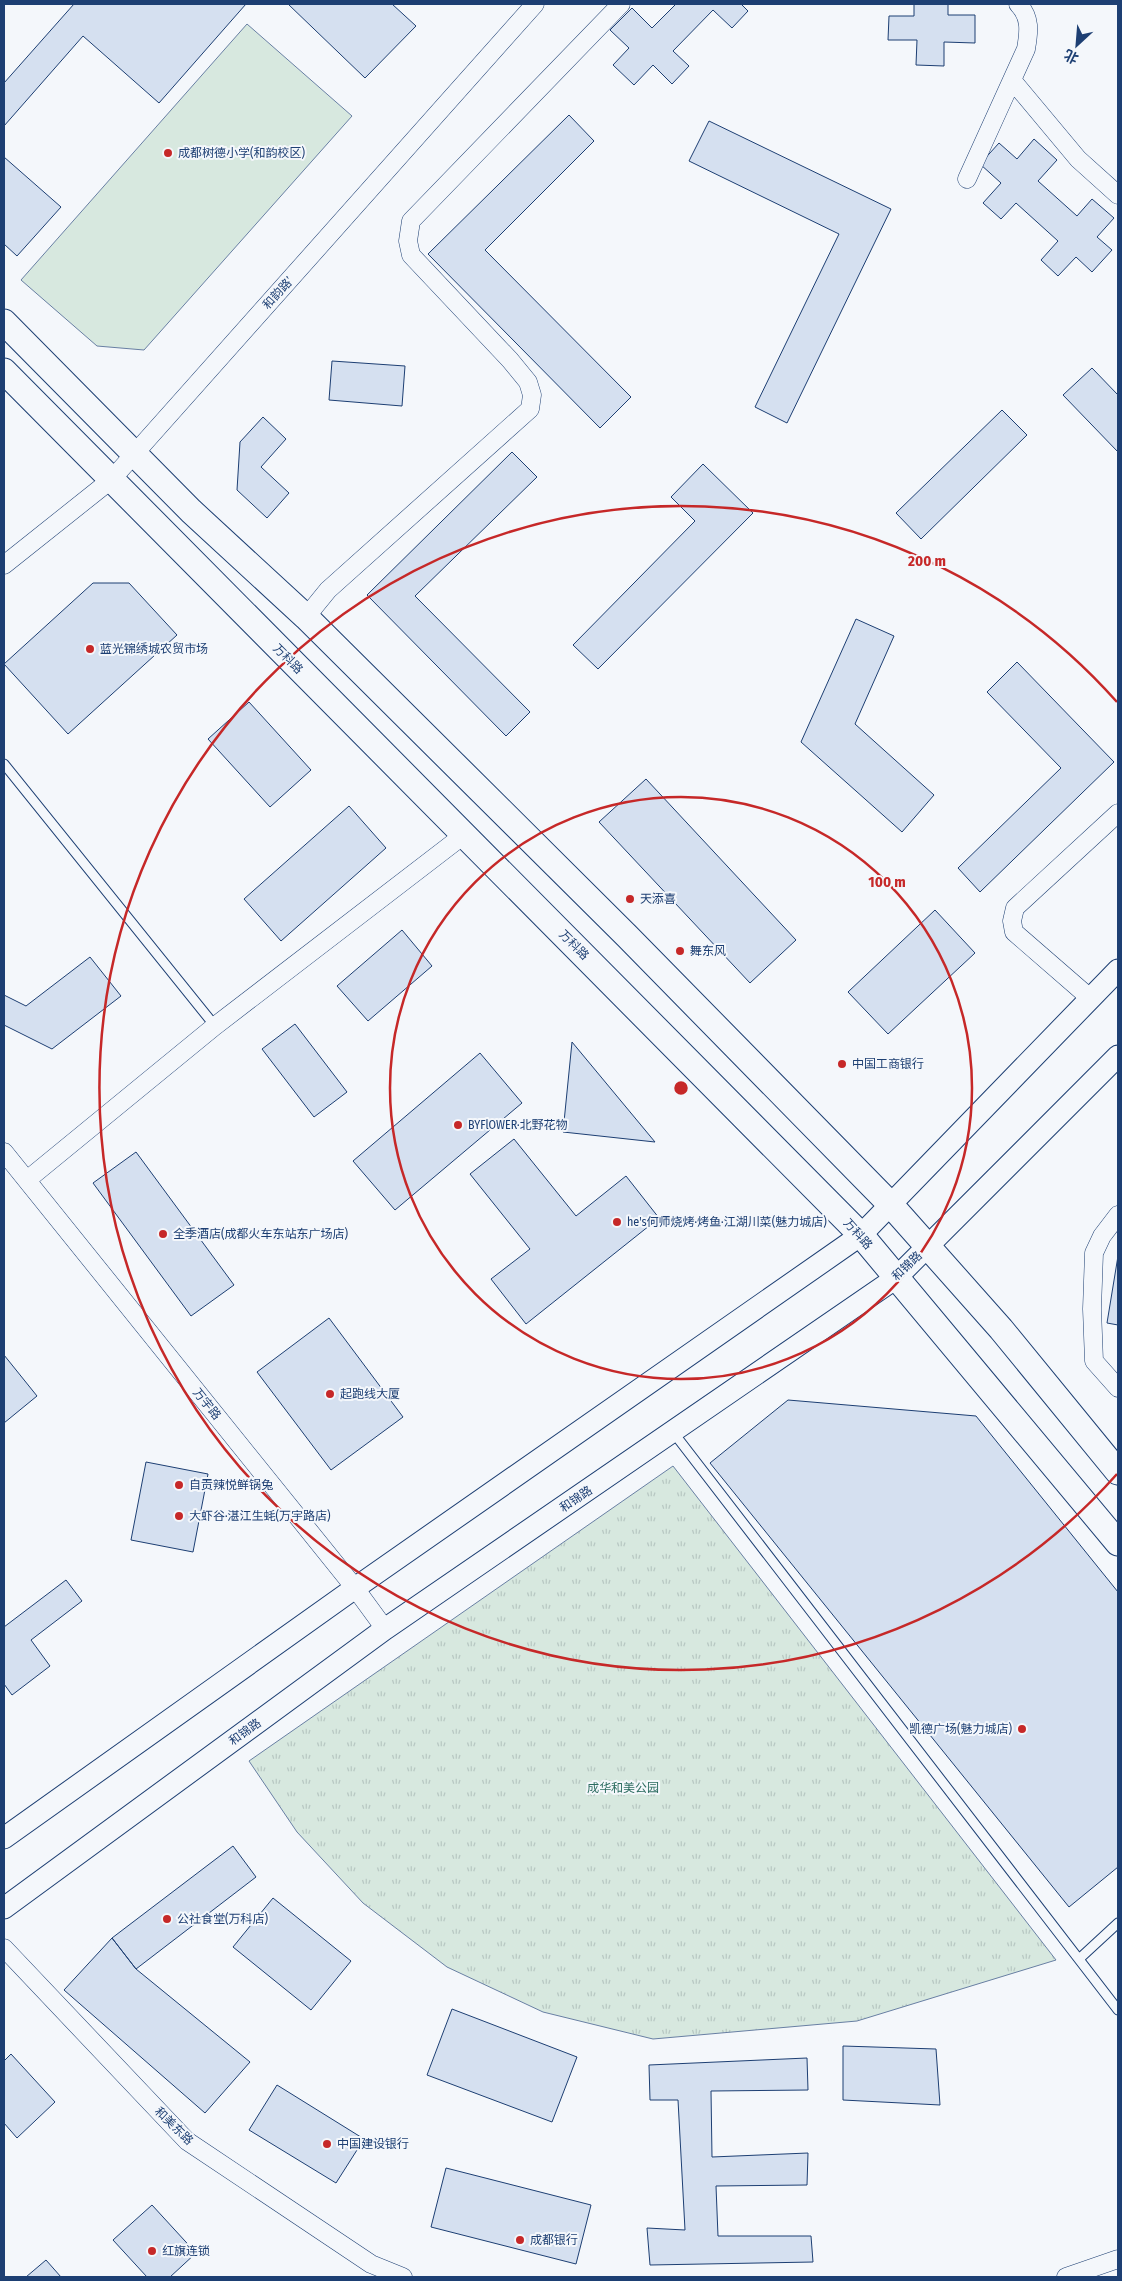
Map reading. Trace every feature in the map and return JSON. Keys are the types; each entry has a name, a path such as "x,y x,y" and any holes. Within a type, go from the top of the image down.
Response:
{"main road":[{"path":"4,322 191,511 306,617 627,936 890,1204 1001,1329 1118,1472"},
{"name":"万科路","path":"4,371 861,1235 1118,1543"}],"street":[{"name":"和韵路’","path":"4,565 112,478 535,4"},
{"path":"306,617 328,590 530,409 532,395 528,382 510,360 411,254 408,241 410,221 621,4"},
{"path":"966,179 1026,49 1030,29 1024,10 1018,4"},
{"path":"1012,80 1078,160 1118,195"},
{"path":"1090,998 1014,932 1012,920 1015,908 1118,813"},
{"path":"27,1180 215,1026 465,834"},
{"path":"4,1838 355,1588 861,1235 1118,970"},
{"name":"和锦路","path":"4,1908 385,1629 896,1278 1118,1056"},
{"name":"万宇路","path":"4,1152 355,1588 385,1629"},
{"path":"1118,1216 1102,1236 1094,1253 1092,1309 1094,1361 1118,1388"},
{"name":"和美东路","path":"4,1948 186,2140 371,2264 403,2277"},
{"path":"1066,2277 1118,2259"}],"lane":[{"path":"4,764 215,1026"},
{"path":"673,1432 1118,2010"},
{"path":"1079,1959 1118,1923"}],"green space":[{"path":"247,24 352,116 144,350 97,346 21,280"},
{"name":"成华和美公园","path":"673,1466 1056,1960 857,2021 653,2039 543,2012 447,1967 363,1903 297,1832 249,1761"}],"building":[{"path":"74,4 246,4 159,103 83,36 4,126 4,83"},
{"path":"288,4 392,4 416,26 365,78"},
{"path":"676,4 741,4 748,11 732,28 713,10 673,51 689,66 672,84 653,65 634,85 613,65 629,48 610,30 632,8 652,28"},
{"path":"914,4 948,4 948,15 975,15 975,43 944,42 944,66 916,65 917,40 888,40 889,16 914,16"},
{"path":"569,115 594,141 485,250 631,397 600,428 428,254"},
{"path":"709,121 891,209 787,423 755,407 839,234 689,161"},
{"path":"1034,139 1057,160 1038,181 1077,216 1092,199 1114,218 1097,237 1112,250 1092,272 1076,257 1058,276 1041,260 1058,241 1016,203 1001,219 983,203 1001,183 980,164 999,143 1017,159"},
{"path":"4,157 61,207 17,256 4,244"},
{"path":"332,361 405,366 402,406 329,400"},
{"path":"1092,368 1118,395 1118,452 1063,395"},
{"path":"1002,410 1027,435 921,539 896,513"},
{"path":"263,417 286,439 261,467 289,493 267,518 237,490 240,442"},
{"path":"512,452 537,477 415,596 530,712 506,736 367,595"},
{"path":"703,464 753,513 598,669 573,645 695,521 671,497"},
{"name":"蓝光锦绣城农贸市场","path":"93,583 129,583 177,635 68,734 4,664"},
{"path":"856,619 894,636 855,724 934,795 902,832 801,742"},
{"path":"1017,662 1114,762 980,892 958,868 1061,768 987,692"},
{"path":"249,702 311,770 270,807 208,739"},
{"path":"646,779 796,940 750,983 599,822"},
{"path":"349,806 386,848 281,941 244,899"},
{"path":"935,910 975,953 888,1034 848,992"},
{"path":"402,930 432,966 368,1021 337,986"},
{"path":"90,957 121,996 52,1049 4,1025 4,995 26,1006"},
{"path":"295,1024 347,1092 314,1117 262,1049"},
{"path":"572,1042 655,1142 563,1132"},
{"path":"480,1053 522,1103 395,1210 353,1161"},
{"path":"514,1139 576,1216 626,1176 659,1218 526,1324 491,1279 530,1249 470,1174"},
{"name":"全季酒店(成都火车东站东广场店)","path":"136,1152 234,1285 191,1316 93,1183"},
{"path":"1118,1256 1118,1325 1107,1323"},
{"name":"起跑线大厦","path":"329,1318 403,1417 331,1470 257,1372"},
{"path":"4,1355 37,1396 4,1423"},
{"name":"凯德广场(魅力城店)","path":"788,1400 976,1416 1118,1592 1118,1867 1069,1907 710,1463"},
{"path":"146,1462 208,1474 193,1552 131,1540"},
{"path":"66,1580 82,1601 31,1640 50,1666 12,1695 4,1684 4,1627"},
{"path":"233,1846 256,1877 136,1969 112,1938"},
{"path":"273,1898 351,1961 311,2010 233,1947"},
{"path":"112,1938 136,1969 250,2062 205,2113 64,1990"},
{"path":"452,2009 577,2057 552,2122 427,2075"},
{"path":"843,2046 936,2049 940,2105 843,2100"},
{"path":"11,2054 55,2102 17,2138 4,2123 4,2061"},
{"path":"807,2058 808,2090 711,2091 712,2157 808,2153 807,2185 716,2186 718,2236 811,2236 813,2262 650,2265 647,2228 685,2230 678,2100 650,2100 649,2065"},
{"path":"277,2085 364,2139 336,2183 249,2130"},
{"path":"446,2168 591,2205 576,2264 431,2227"},
{"path":"152,2205 196,2253 170,2277 147,2277 113,2240"},
{"path":"46,2260 61,2277 26,2277"}],"place":[{"name":"成都树德小学(和韵校区)","path":"168,153"},
{"name":"蓝光锦绣城农贸市场","path":"90,649"},
{"name":"天添喜","path":"630,899"},
{"name":"舞东风","path":"680,951"},
{"name":"中国工商银行","path":"842,1064"},
{"name":"BYFlOWER·北野花物","path":"458,1125"},
{"name":"he's何师烧烤·烤鱼·江湖川菜(魅力城店)","path":"617,1222"},
{"name":"全季酒店(成都火车东站东广场店)","path":"163,1234"},
{"name":"起跑线大厦","path":"330,1394"},
{"name":"自贡辣悦鲜锅兔","path":"179,1485"},
{"name":"大虾谷·湛江生蚝(万宇路店)","path":"179,1516"},
{"name":"凯德广场(魅力城店)","path":"1022,1729"},
{"name":"公社食堂(万科店)","path":"167,1919"},
{"name":"中国建设银行","path":"327,2144"},
{"name":"成都银行","path":"520,2240"},
{"name":"红旗连锁","path":"152,2251"}]}
